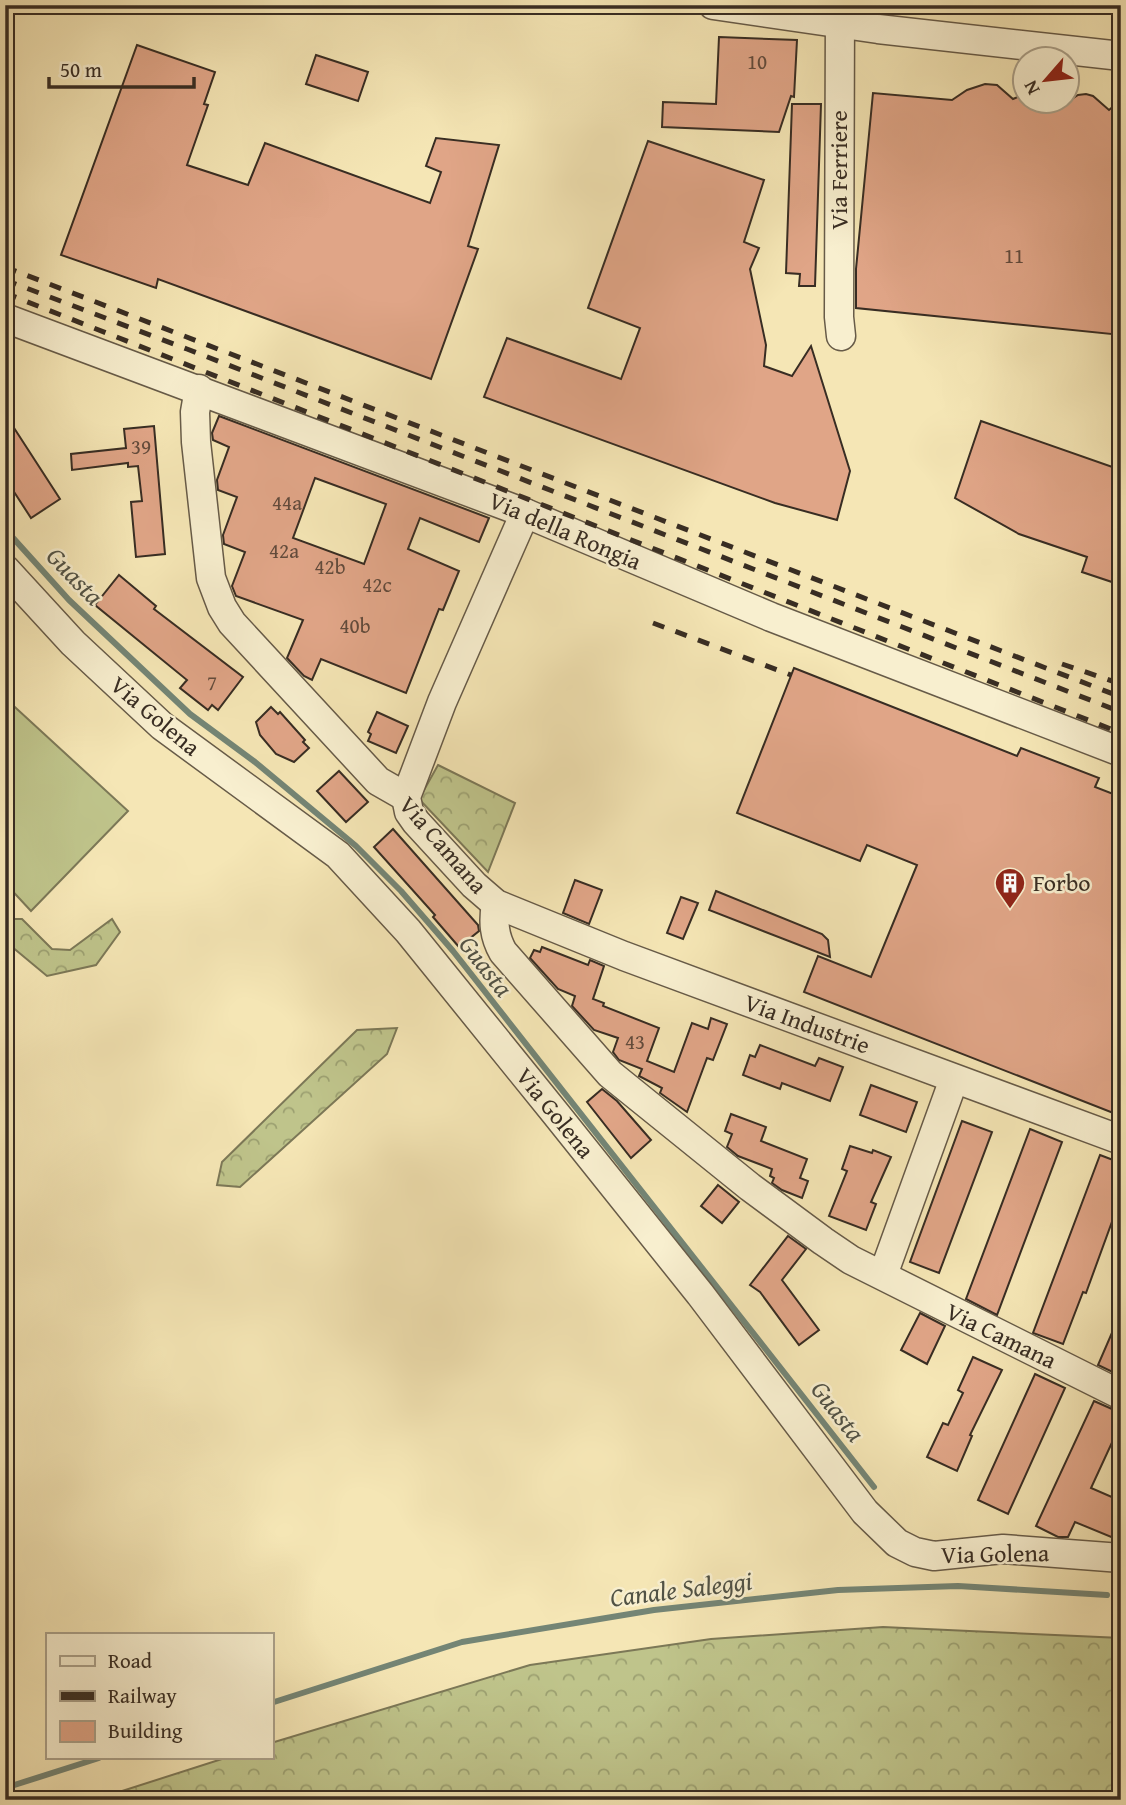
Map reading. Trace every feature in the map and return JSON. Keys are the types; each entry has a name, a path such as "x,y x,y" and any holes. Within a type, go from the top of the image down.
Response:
{"street":[{"path":"713,5 840,14 878,29 1121,55"},
{"name":"Via Ferriere","path":"840,14 841,336"},
{"name":"Via della Rongia","path":"5,318 525,513 771,617 1121,752"},
{"name":"Via Camana","path":"199,389 195,403 196,442 211,578 222,607 232,623 372,774 386,787 406,797 409,812 416,822 474,885 496,904 494,925 498,944 503,952 593,1057 610,1074 750,1187 851,1260 1121,1395"},
{"path":"406,797 442,702 525,513"},
{"name":"Via Golena","path":"5,569 73,643 162,726 347,864 408,931 556,1114 700,1294 865,1513 887,1535 915,1552 934,1556 1003,1549 1121,1558"},
{"name":"Via Industrie","path":"496,904 624,956 1121,1140"},
{"path":"883,1275 954,1079"}],"green space":[{"path":"5,698 128,811 31,911 5,883"},
{"path":"438,765 515,803 488,872 419,799"},
{"path":"5,919 22,919 52,949 70,950 112,919 120,932 96,965 47,976 5,941"},
{"path":"397,1028 387,1054 240,1187 217,1185 222,1162 357,1030"},
{"path":"883,1627 1121,1638 1121,1800 94,1800 222,1759 273,1759 273,1742 530,1665 711,1639"}],"building":[{"path":"719,37 797,40 794,97 791,96 779,132 662,127 663,102 716,104"},
{"path":"137,45 215,72 204,104 208,105 187,165 248,185 265,143 430,203 441,172 426,166 436,138 499,145 468,246 478,249 431,379 158,279 156,288 61,255"},
{"path":"316,55 368,72 358,101 306,84"},
{"path":"985,84 997,85 1010,96 1010,116 1080,116 1080,95 1093,96 1109,110 1121,100 1121,335 856,308 856,269 873,93 952,100 967,90"},
{"path":"792,104 821,104 815,286 799,286 800,274 786,273"},
{"path":"648,141 764,180 744,242 759,248 750,269 766,345 764,366 792,376 811,346 850,471 837,520 775,503 484,397 507,338 621,379 640,328 588,308"},
{"path":"5,414 60,499 31,518 5,478"},
{"path":"219,416 489,518 479,542 420,518 408,549 459,571 443,610 439,609 406,693 321,659 312,680 304,676 287,658 303,620 236,596 232,586 245,552 224,544 223,535 237,497 218,490 217,480 229,447 213,440 212,433","holes":["315,478 386,504 364,564 293,538"]},
{"path":"981,421 1121,470 1121,585 1082,572 1087,557 1019,534 955,498"},
{"path":"154,426 165,554 136,557 131,502 142,501 138,466 128,467 128,463 72,470 71,454 126,448 124,429"},
{"path":"119,575 156,606 154,609 243,677 218,710 212,705 208,710 180,688 187,680 95,605"},
{"name":"Forbo","path":"794,668 1017,756 1021,748 1099,778 1095,787 1121,797 1121,1116 804,992 818,956 871,977 917,865 867,845 860,861 737,813"},
{"path":"271,707 278,714 280,712 309,748 294,762 276,754 260,735 256,722"},
{"path":"377,712 408,726 396,753 368,741 371,734 368,732"},
{"path":"339,771 368,802 346,822 317,791"},
{"path":"393,829 478,925 479,931 459,947 433,917 435,915 374,847"},
{"path":"575,880 602,890 589,924 563,913"},
{"path":"716,891 822,934 828,940 830,957 709,910"},
{"path":"681,897 698,903 683,939 667,933"},
{"path":"542,947 588,965 590,960 604,966 593,999 604,1003 603,1006 659,1028 647,1061 674,1072 692,1023 708,1029 711,1018 727,1024 713,1060 707,1058 687,1112 660,1093 662,1088 639,1076 642,1069 619,1060 613,1052 618,1038 594,1030 572,1006 575,996 558,989 530,958 534,950 540,952"},
{"path":"760,1045 815,1066 819,1058 843,1067 830,1101 782,1083 780,1089 743,1075 750,1055 755,1057"},
{"path":"871,1085 917,1102 906,1132 860,1115"},
{"path":"602,1089 617,1101 651,1140 631,1158 587,1102"},
{"path":"731,1114 766,1127 761,1141 807,1159 800,1178 808,1181 802,1198 772,1183 772,1169 738,1156 727,1147 732,1134 725,1131"},
{"path":"962,1121 992,1132 939,1273 910,1262"},
{"path":"1030,1129 1062,1142 997,1315 966,1299"},
{"path":"850,1146 891,1157 871,1202 876,1204 866,1230 829,1216 847,1171 842,1169"},
{"path":"1100,1155 1121,1163 1121,1197 1086,1293 1083,1292 1063,1344 1033,1333"},
{"path":"718,1185 739,1202 722,1223 701,1206"},
{"path":"788,1236 806,1249 782,1280 819,1330 799,1345 760,1292 750,1285"},
{"path":"1121,1312 1121,1376 1098,1365"},
{"path":"920,1313 945,1326 927,1364 901,1350"},
{"path":"973,1357 1002,1370 970,1435 972,1436 957,1471 927,1457 943,1423 948,1425 963,1393 958,1390"},
{"path":"1035,1374 1065,1388 1008,1514 978,1500"},
{"path":"1094,1401 1121,1413 1121,1423 1091,1488 1121,1501 1121,1541 1075,1522 1068,1537 1058,1537 1036,1526"}],"waterway":[{"name":"Guasta","path":"5,529 69,600 190,714 255,762 356,846 401,891 453,951 874,1487"},
{"name":"Canale Saleggi","path":"273,1702 462,1642 654,1610 838,1590 958,1586 1107,1595"},
{"name":"Canale Saleggi","path":"5,1788 96,1759"}],"railway":[{"path":"5,267 1121,697"},
{"path":"5,280 1121,712"},
{"path":"5,293 1121,733"},
{"path":"653,623 791,675"},
{"path":"1062,664 1121,684"}],"place":[{"name":"Forbo","path":"1010,910"}]}
